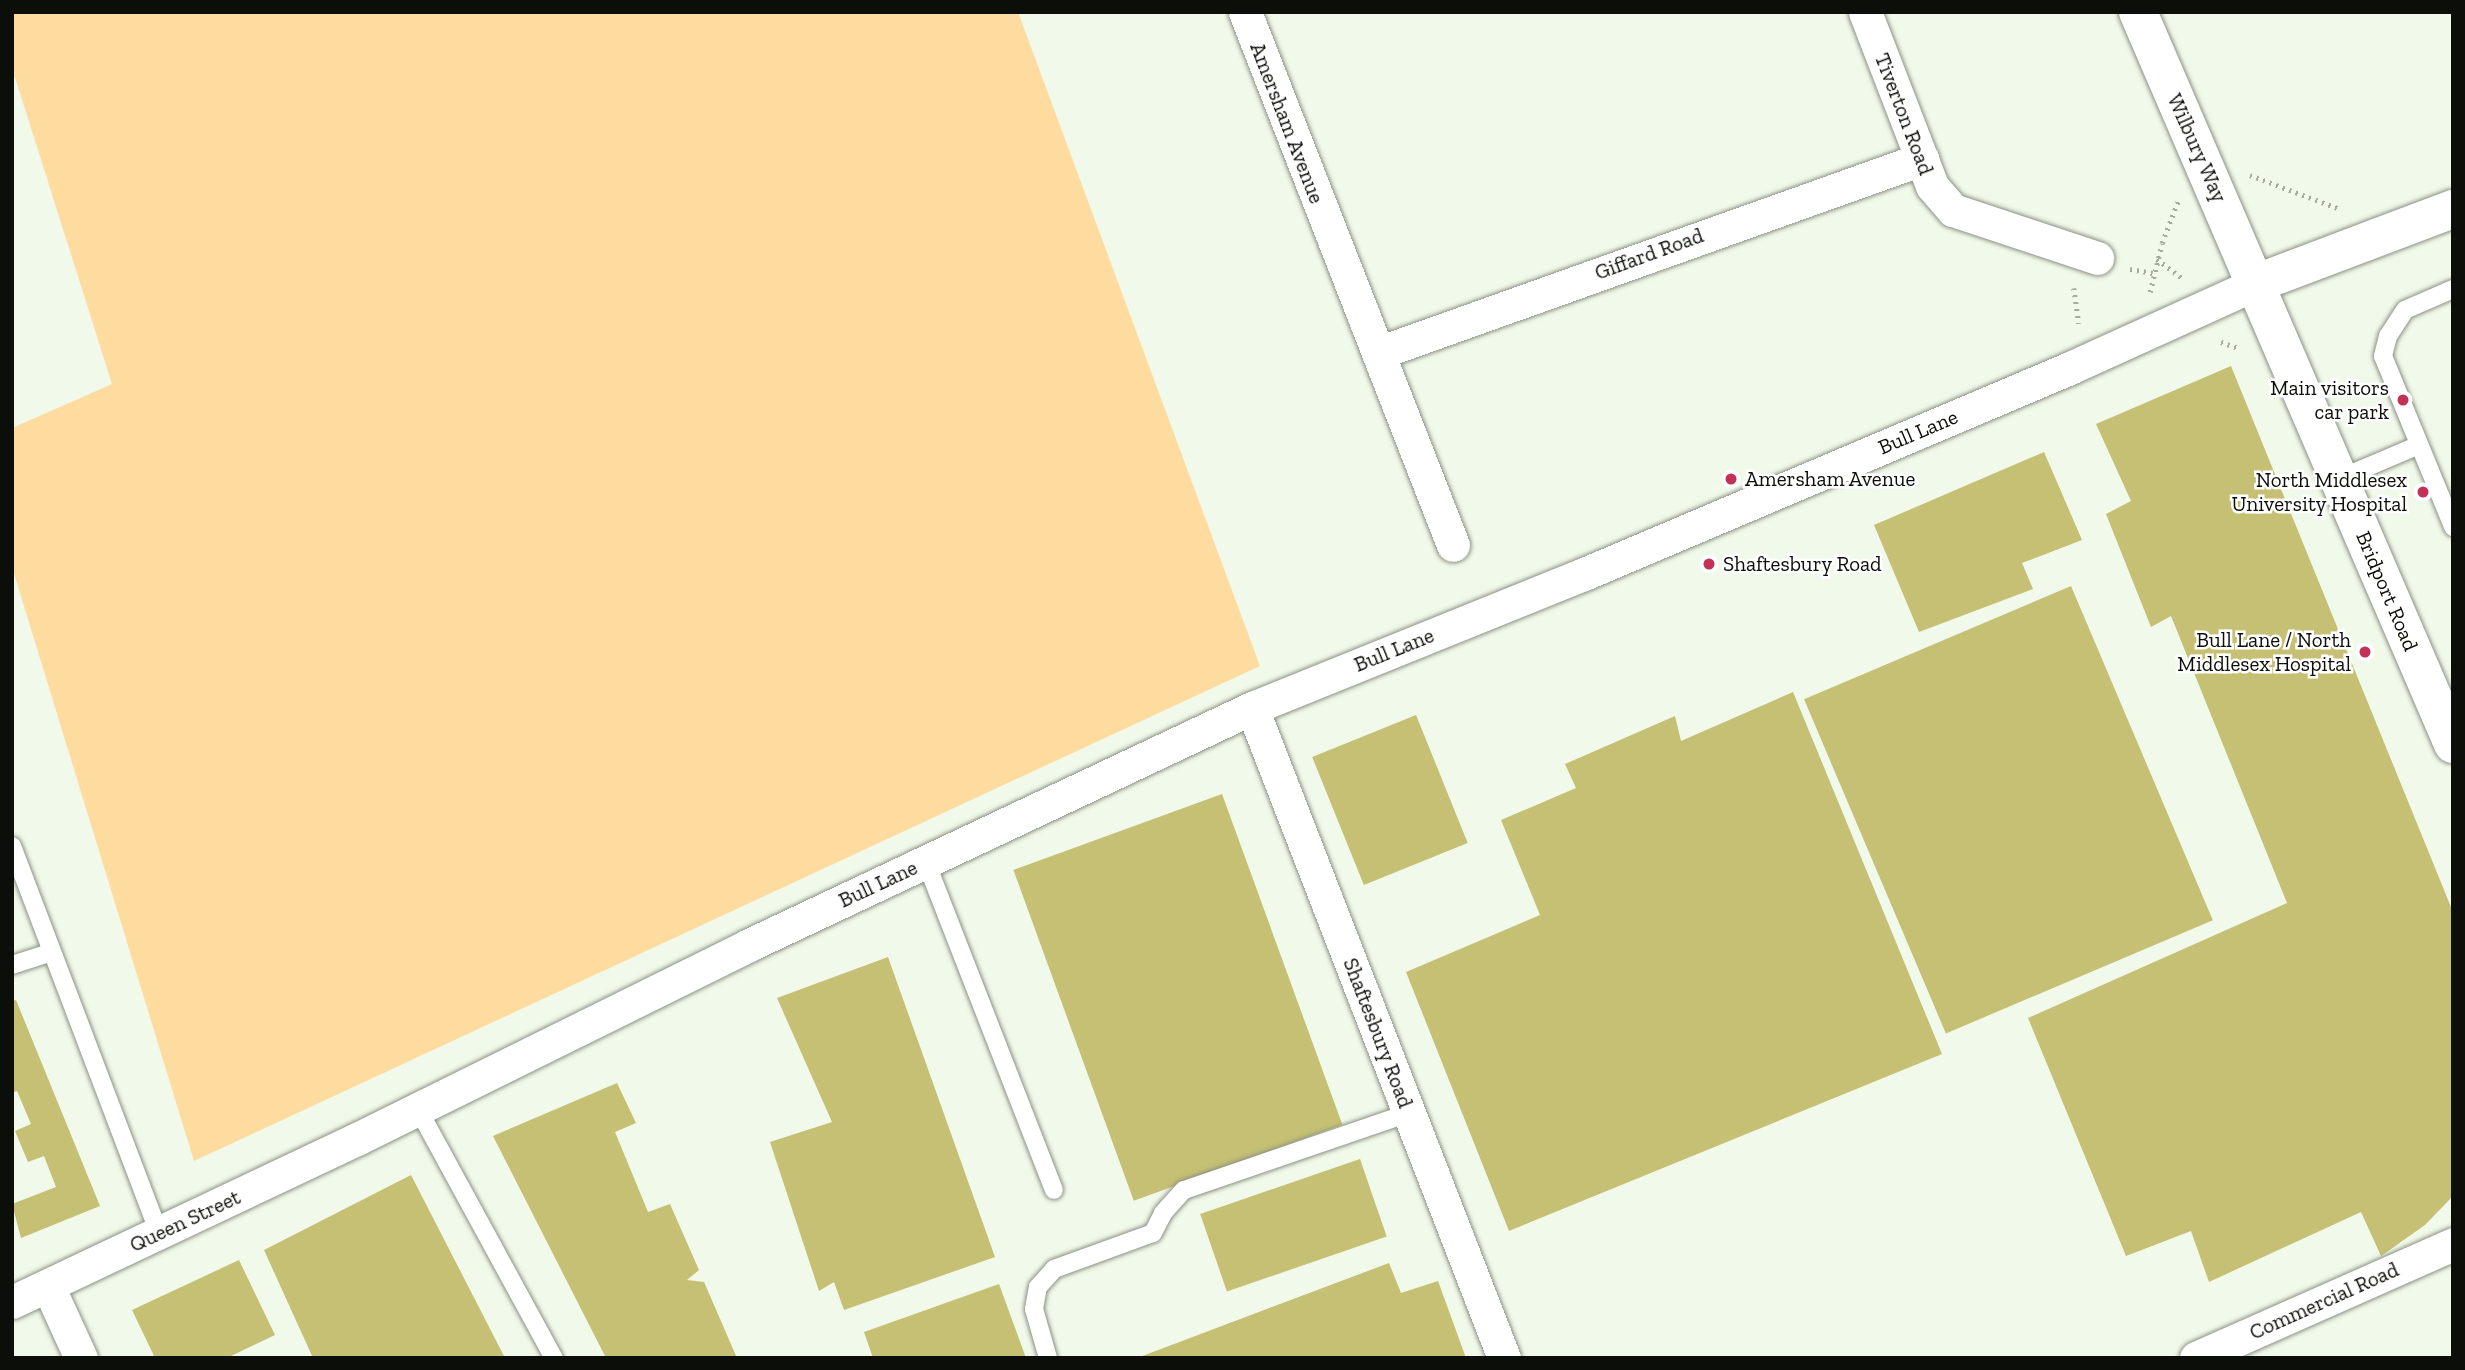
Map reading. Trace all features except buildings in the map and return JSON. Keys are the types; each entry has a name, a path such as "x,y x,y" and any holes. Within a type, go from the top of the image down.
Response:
{"street":[{"name":"Amersham Avenue","path":"1245,12 1453,545"},
{"name":"Tiverton Road","path":"1866,12 1932,186 1953,210"},
{"name":"Wilbury Way","path":"2138,12 2257,283"},
{"name":"Giffard Road","path":"1378,353 1841,185 1922,159"},
{"name":"Tiverton Road","path":"1841,185 1903,189 1953,210 2090,255"},
{"name":"Bull Lane","path":"357,1139 926,862 1252,708 1584,574 2090,358 2257,283 2453,209"},
{"name":"Bridport Road","path":"2257,283 2453,744"},
{"name":"Shaftesbury Road","path":"1252,708 1504,1358"},
{"name":"Queen Street","path":"12,1302 357,1139"},
{"name":"Commercial Road","path":"2196,1358 2453,1244"},
{"path":"48,1286 81,1358"}],"lane":[{"path":"2453,289 2405,310 2388,336 2382,356 2453,527"},
{"path":"2339,479 2418,445"},
{"path":"12,846 17,874 159,1233"},
{"path":"926,862 1054,1190"},
{"path":"12,965 49,953"},
{"path":"418,1109 554,1358"},
{"path":"1048,1358 1034,1309 1038,1287 1055,1269 1153,1233 1163,1213 1184,1190 1409,1113"}],"path":[{"path":"2243,172 2326,207 2353,211"},
{"name":"Wilbury Way","path":"2150,292 2153,273 2175,204 2183,197"},
{"path":"2090,255 2073,292 2090,358"},
{"path":"2157,259 2189,287"}],"shaded area":[{"path":"12,12 1018,12 1260,666 194,1161 12,567 12,428 112,384 12,68"}],"place":[{"name":"Main visitors car park","path":"2403,400"},
{"name":"Amersham Avenue","path":"1731,479"},
{"name":"North Middlesex University Hospital","path":"2423,492"},
{"name":"Shaftesbury Road","path":"1709,564"},
{"name":"Bull Lane / North Middlesex Hospital","path":"2365,652"}]}
